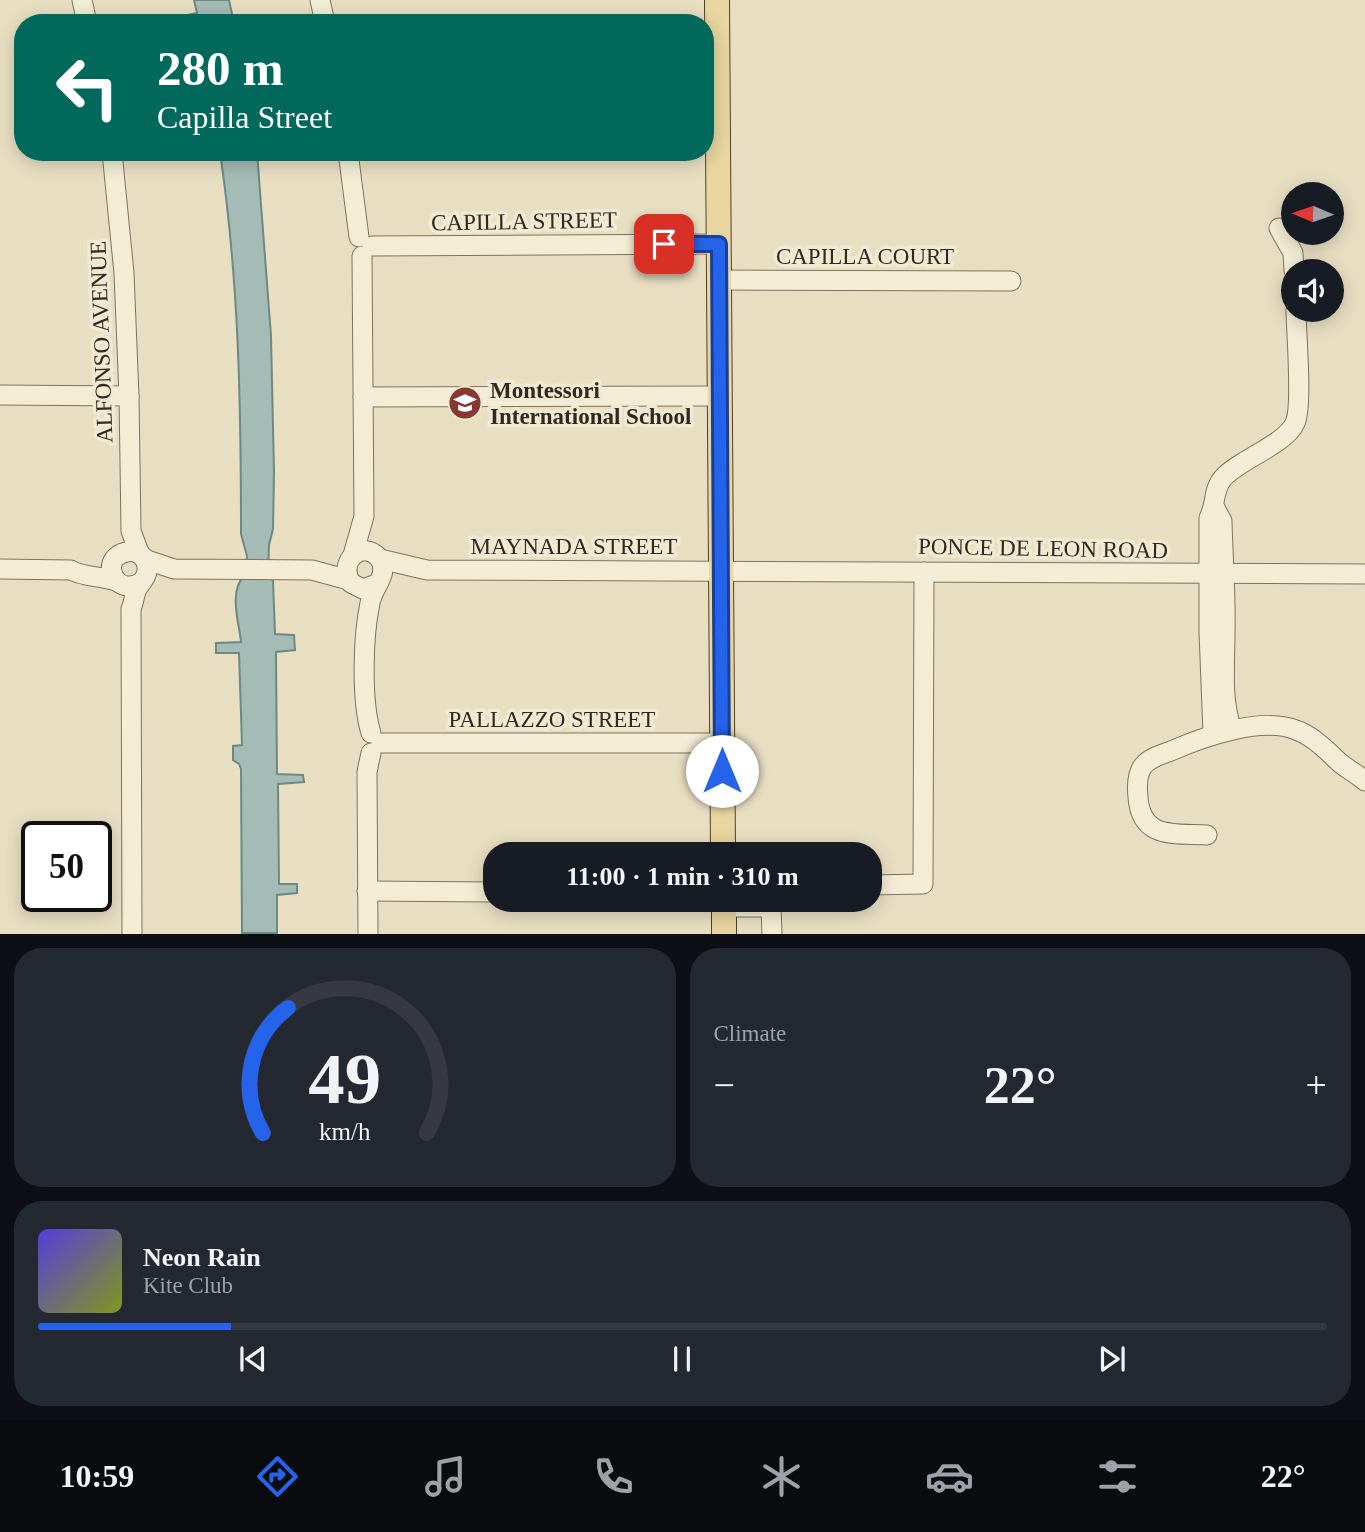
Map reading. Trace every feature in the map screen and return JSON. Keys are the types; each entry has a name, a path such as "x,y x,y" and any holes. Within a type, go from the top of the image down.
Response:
{"main road":[{"path":"714,56 717,0"},
{"path":"714,137 719,244 723,842"},
{"path":"724,912 724,933"}],"street":[{"name":"ALFONSO AVENUE","path":"112,161 124,273 131,531 142,557"},
{"path":"350,161 364,246 364,516 346,570 365,619 366,705 374,743 367,772 368,933"},
{"path":"1279,228 1293,253 1293,259"},
{"name":"CAPILLA STREET","path":"364,246 719,244"},
{"name":"CAPILLA COURT","path":"719,280 1011,281"},
{"path":"1222,732 1217,682 1216,574 1209,518 1214,508 1216,489 1223,478 1285,435 1295,423 1298,398 1296,322"},
{"path":"0,395 129,396"},
{"path":"363,397 720,396"},
{"path":"364,516 383,569 365,619"},
{"name":"ALFONSO AVENUE","path":"117,556 131,531"},
{"path":"71,570 77,565 101,563 132,551 174,569"},
{"path":"312,570 365,551 378,557"},
{"path":"117,556 112,568 131,609"},
{"path":"132,933 131,609 147,566 142,557"},
{"name":"MAYNADA STREET","path":"378,557 427,570 721,571"},
{"path":"0,569 71,570 77,574 99,575 131,587 174,569 312,570 368,589 379,582"},
{"name":"MAYNADA STREET","path":"379,582 392,575 418,574 427,570"},
{"name":"PONCE DE LEON ROAD","path":"721,571 1365,574"},
{"path":"882,884 923,884 924,572"},
{"path":"1207,835 1168,833 1151,828 1142,816 1138,799 1138,783 1144,764 1222,732 1273,726 1291,728 1308,735 1365,781"},
{"name":"PALLAZZO STREET","path":"374,743 722,743"},
{"path":"367,891 483,892"},
{"path":"772,912 772,933"}],"water":[{"path":"194,0 229,0 232,14 192,14 197,13"},
{"path":"221,161 258,161 271,336 274,472 273,529 269,545 268,574 273,581 275,634 294,635 295,650 276,652 277,774 303,775 304,782 278,784 279,884 297,884 297,893 277,895 277,933 242,933 241,769 233,760 233,746 242,745 239,653 216,653 216,643 241,642 236,598 237,589 245,575 247,556 241,534 235,295"}],"place":[{"name":"Montessori International School","path":"465,403"}],"route":[{"path":"664,244 719,244 722,771"}]}
